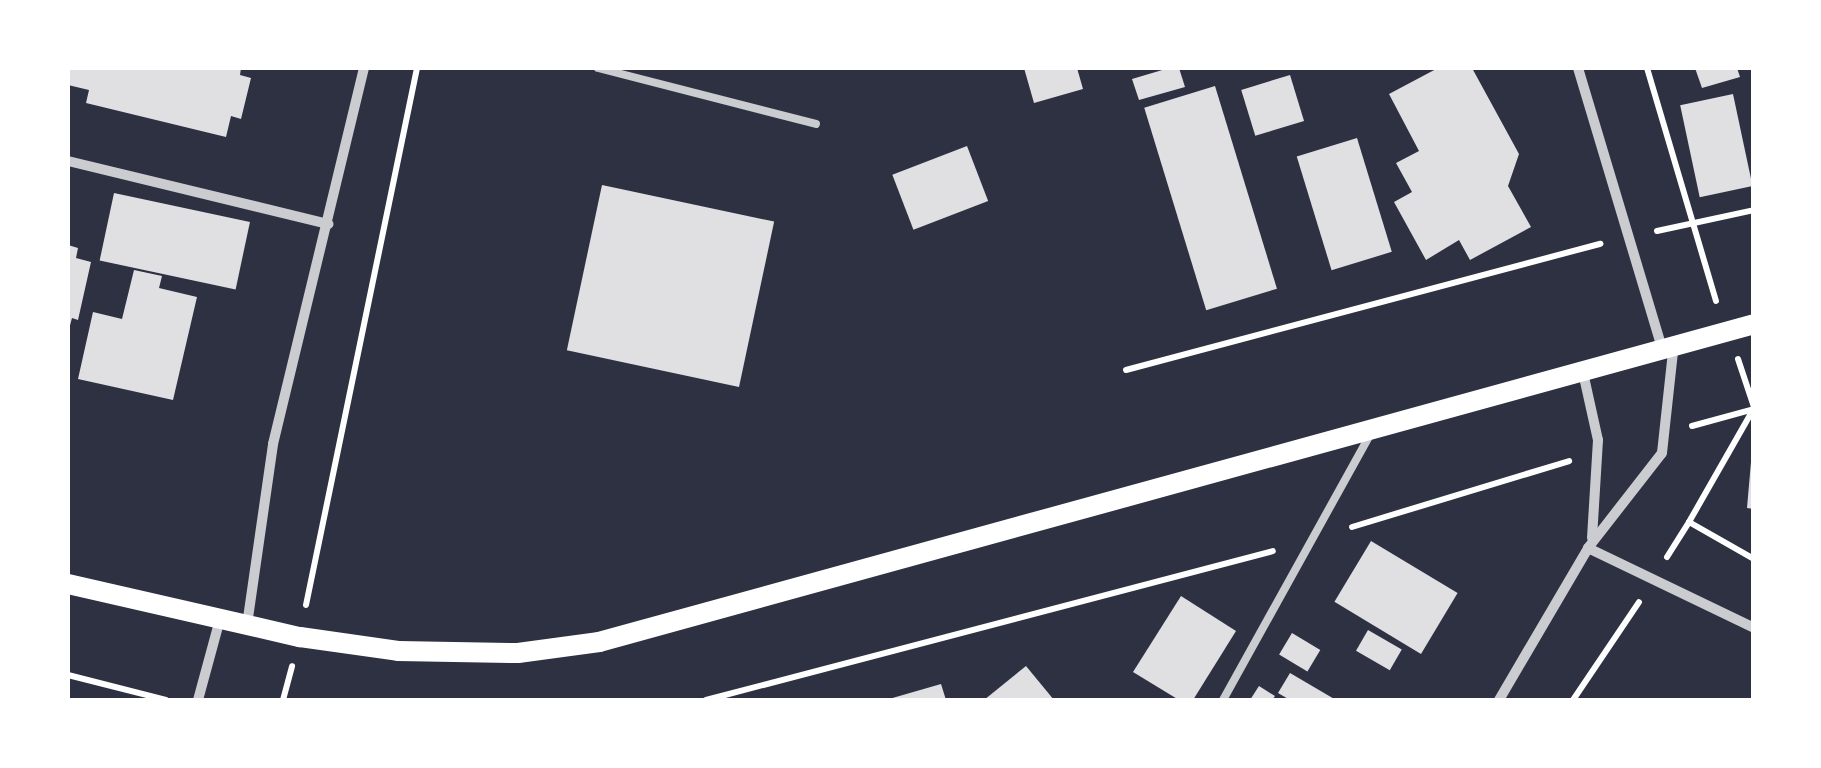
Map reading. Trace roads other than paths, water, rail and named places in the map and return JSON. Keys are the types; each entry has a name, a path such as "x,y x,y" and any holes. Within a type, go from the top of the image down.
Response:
{"main road":[{"path":"68,584 300,637 458,654 599,642 1373,429 1668,343 1754,324"}],"street":[{"path":"247,625 273,444 364,68"},
{"path":"1498,700 1588,548 1662,453 1668,343 1630,238 1578,68"},
{"path":"68,161 328,224"},
{"path":"1582,368 1599,477 1598,520 1588,548"},
{"path":"1588,548 1754,628"},
{"path":"198,700 220,618"}],"lane":[{"path":"598,68 816,124"},
{"path":"1223,700 1373,429"}]}
